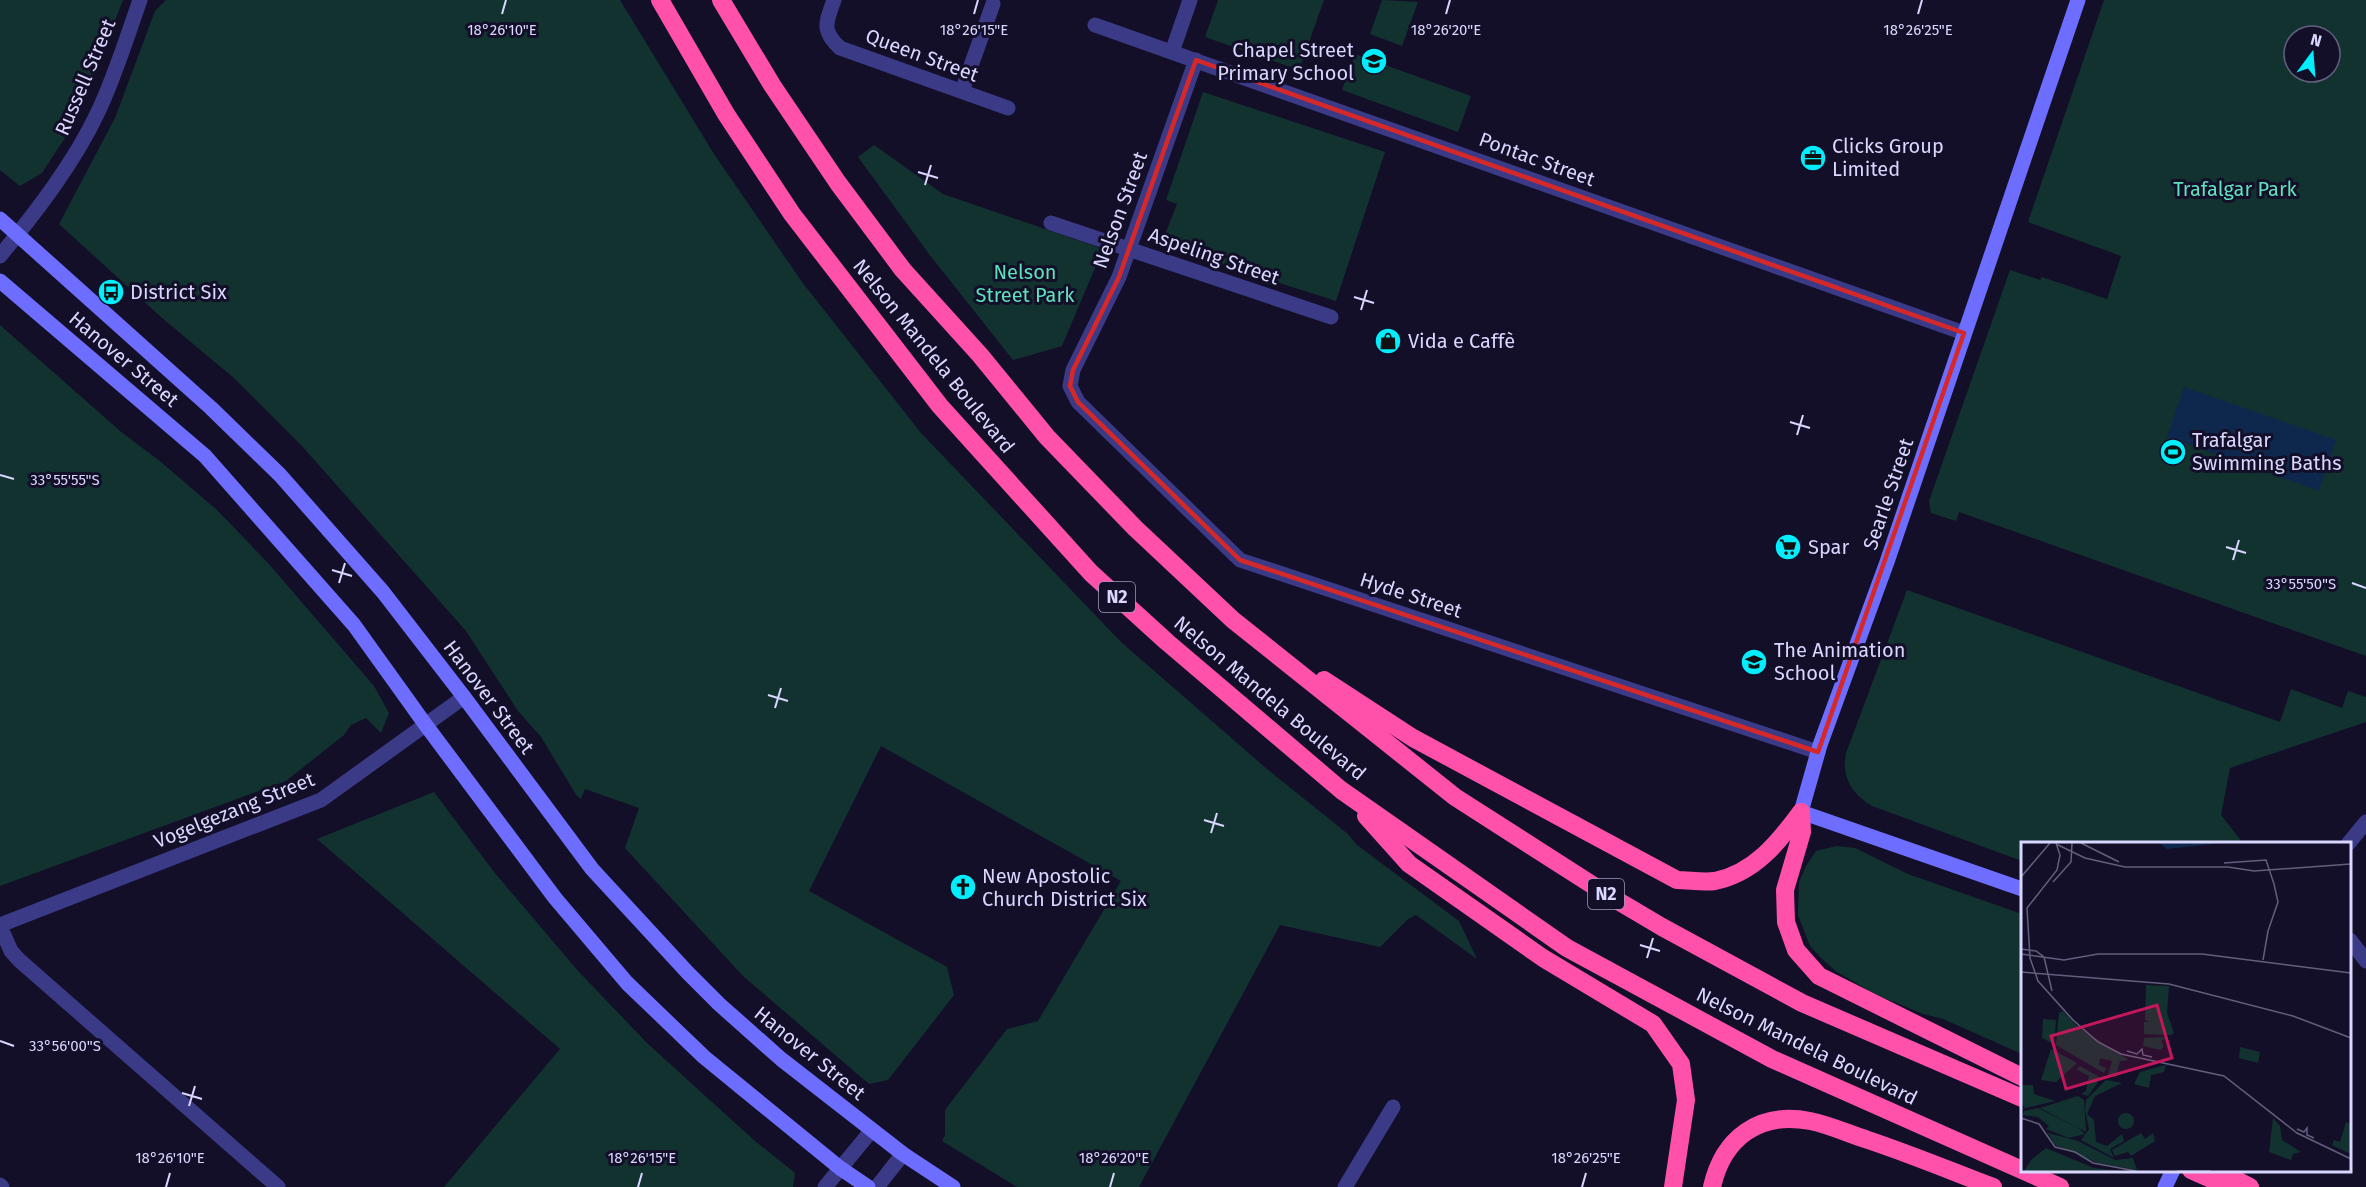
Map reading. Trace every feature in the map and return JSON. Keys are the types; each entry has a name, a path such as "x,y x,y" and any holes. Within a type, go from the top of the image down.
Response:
{"highway":[{"name":"Nelson Mandela Boulevard","path":"660,0 726,114 792,214 940,406 1090,573 1167,642 1341,790 1567,948 1772,1059 2021,1169"},
{"name":"Nelson Mandela Boulevard","path":"721,0 772,86 838,183 903,270 980,355 1047,437 1135,528 1233,620 1455,797 1608,895 1802,1003 2021,1098"},
{"path":"1233,620 1413,738 1677,880 1712,881 1743,872 1782,838 1801,812"},
{"path":"1341,790 1409,864 1543,958 1653,1024 1681,1064 1686,1100 1673,1187"},
{"path":"1801,812 1802,832 1785,890 1786,922 1796,950 1819,976 2021,1077"},
{"path":"1712,1187 1720,1160 1732,1143 1745,1131 1764,1123 1787,1119 1810,1121 1875,1142 1993,1187"},
{"name":"Nelson Mandela Boulevard","path":"2027,1172 2056,1185"},
{"path":"2198,1172 2250,1187"}],"street":[{"name":"Russell Street","path":"0,256 78,148 97,112 140,0"},
{"name":"Queen Street","path":"834,0 826,23 828,37 840,48 1008,108"},
{"path":"1172,52 1190,0"},
{"name":"Searle Street","path":"1801,812 1818,752 1887,562 2078,0"},
{"path":"962,91 993,4"},
{"name":"Pontac Street","path":"1095,25 1964,333"},
{"name":"Nelson Street","path":"1073,370 1119,277 1196,60"},
{"name":"Hanover Street","path":"0,219 246,439 382,592 464,697 592,869 688,973 781,1059 903,1154 953,1187"},
{"name":"Aspeling Street","path":"1051,223 1331,317"},
{"name":"Hanover Street","path":"0,280 205,456 354,625 555,898 627,983 704,1057 840,1168 868,1187"},
{"name":"Hyde Street","path":"1073,370 1070,386 1077,402 1240,560 1818,752"},
{"name":"Vogelgezang Street","path":"0,925 321,800 464,697"},
{"path":"1801,812 2021,890"},
{"path":"2349,842 2366,822"},
{"path":"0,925 12,951 19,960 278,1187"},
{"path":"2351,942 2366,961"},
{"path":"1345,1187 1393,1107"},
{"path":"825,1187 872,1130"},
{"path":"877,1187 903,1154"},
{"path":"2165,1187 2171,1172"}],"highlighted area":[{"path":"1196,60 1964,333 1818,752 1240,560 1078,402 1070,386 1073,370 1119,277"}],"green space":[{"path":"0,0 123,0 76,121 42,173 20,186 0,170"},
{"path":"166,0 620,0 714,154 802,282 921,433 1121,642 1267,769 1348,834 1357,845 1459,921 1477,959 1416,915 1408,919 1380,947 1280,925 1139,1187 1017,1187 942,1141 945,1135 945,1110 1007,1029 1038,1021 1121,881 881,746 809,891 947,967 954,995 888,1080 869,1084 743,976 625,848 639,808 585,789 581,799 577,796 541,737 518,711 466,631 301,445 235,379 161,317 59,224 115,118 155,11"},
{"path":"1218,0 1324,0 1299,70 1205,37"},
{"path":"1382,0 1418,2 1402,46 1370,34"},
{"name":"Trafalgar Park","path":"2104,0 2366,0 2366,656 1959,512 1956,521 1931,513 1929,501 2010,270 2040,280 2042,277 2107,299 2121,256 2028,222"},
{"path":"1355,54 1471,96 1458,132 1342,90"},
{"path":"1203,92 1385,152 1336,301 1161,245 1177,204 1166,200"},
{"name":"Nelson Street Park","path":"874,145 943,194 1103,249 1062,346 1013,360 929,254 858,157"},
{"path":"0,325 120,431 161,462 217,510 268,563 374,686 389,713 381,733 366,718 351,725 344,735 286,781 0,886"},
{"path":"1907,590 2280,722 2291,689 2342,708 2348,691 2366,697 2366,722 2230,768 2221,815 2242,842 2021,842 2021,861 1872,806 1859,796 1850,784 1845,770 1846,753"},
{"path":"434,792 494,872 579,972 648,1044 755,1141 795,1173 793,1187 444,1187 560,1049 317,839"},
{"path":"1837,846 1855,848 1908,874 2021,914 2021,1054 1943,1019 1923,1014 1875,994 1837,972 1822,959 1810,946 1798,915 1799,882 1816,851"}],"water":[{"path":"2184,387 2336,440 2319,491 2167,437"}],"place":[{"name":"Chapel Street Primary School","path":"1374,61"},
{"name":"Clicks Group Limited","path":"1813,158"},
{"name":"District Six","path":"111,292"},
{"name":"Vida e Caffè","path":"1388,341"},
{"name":"Trafalgar Swimming Baths","path":"2173,452"},
{"name":"Spar","path":"1788,547"},
{"name":"The Animation School","path":"1754,662"},
{"name":"New Apostolic Church District Six","path":"963,887"}]}
